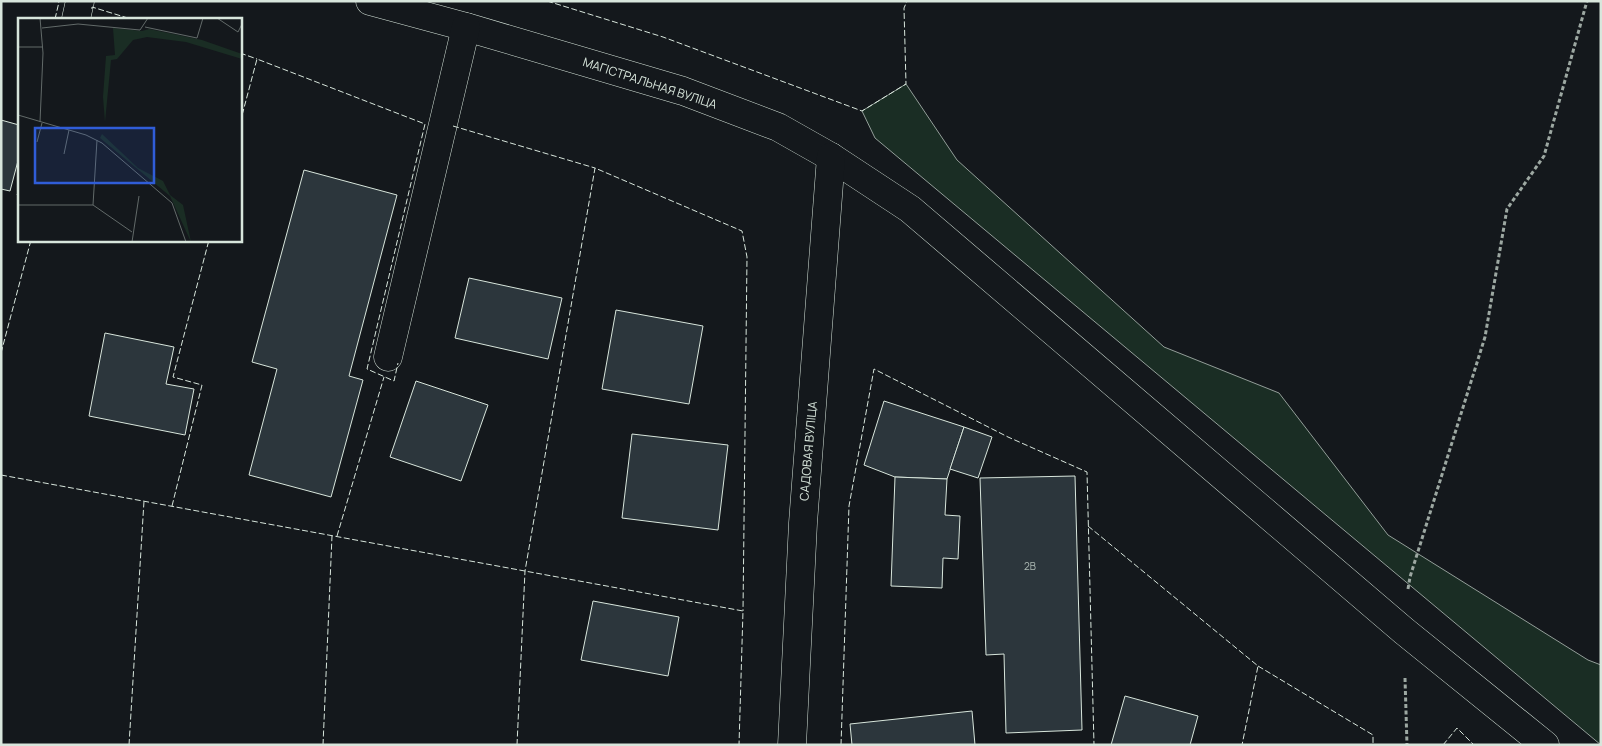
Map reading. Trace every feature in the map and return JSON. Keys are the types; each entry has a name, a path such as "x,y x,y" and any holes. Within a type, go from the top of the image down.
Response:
{"street":[{"path":"76,18 80,1"},
{"name":"МАГІСТРАЛЬНАЯ ВУЛІЦА","path":"370,1 466,27 683,91 778,127 831,157 910,209 1404,631 1545,745"},
{"path":"388,357 466,27"},
{"name":"САДОВАЯ ВУЛІЦА","path":"792,745 803,523 831,157"}],"path":[{"path":"1408,745 1404,631 1410,577 1485,337 1507,209 1544,156 1588,1"}],"green space":[{"path":"906,84 957,160 1164,347 1279,393 1388,535 1588,660 1601,665 1601,745 875,138 862,111"}],"building":[{"path":"1,120 18,125 18,161 10,191 1,189"},
{"path":"304,170 397,195 349,376 363,380 331,497 249,475 277,369 252,362"},
{"path":"469,278 562,298 548,359 455,338"},
{"path":"616,310 703,326 689,404 602,389"},
{"path":"105,333 174,347 166,384 194,389 185,435 89,416"},
{"path":"416,381 488,405 461,481 390,457"},
{"path":"884,401 964,427 947,479 895,477 864,465"},
{"path":"964,427 992,437 978,478 950,469"},
{"path":"632,434 728,445 718,530 622,518"},
{"path":"1075,476 1082,730 1006,733 1004,654 986,655 980,478"},
{"path":"895,477 947,479 945,515 960,516 958,559 943,558 942,588 891,586"},
{"path":"593,601 679,617 668,676 581,660"},
{"path":"1125,696 1198,716 1190,745 1111,745"},
{"path":"972,711 975,745 852,745 850,724"}],"fence":[{"path":"55,18 59,2 56,1"},
{"path":"547,1 663,37 862,111 906,84 904,8 907,1"},
{"path":"92,9 92,7 128,18"},
{"path":"241,53 257,59"},
{"path":"241,119 257,59 425,124 367,369 394,381 398,363"},
{"path":"453,126 595,168"},
{"path":"517,745 525,571 595,168 742,231 747,257 743,611"},
{"path":"18,192 18,196"},
{"path":"1,353 31,241"},
{"path":"172,506 202,385 173,377 209,241"},
{"path":"841,745 849,506 874,369 1008,437 1087,472 1094,745"},
{"path":"337,536 384,377"},
{"path":"1,475 743,611 739,745"},
{"path":"129,745 144,501"},
{"path":"1088,526 1258,666 1242,745"},
{"path":"323,745 332,536"},
{"path":"1258,666 1373,735 1373,745"},
{"path":"1443,745 1457,728 1474,745"}]}
